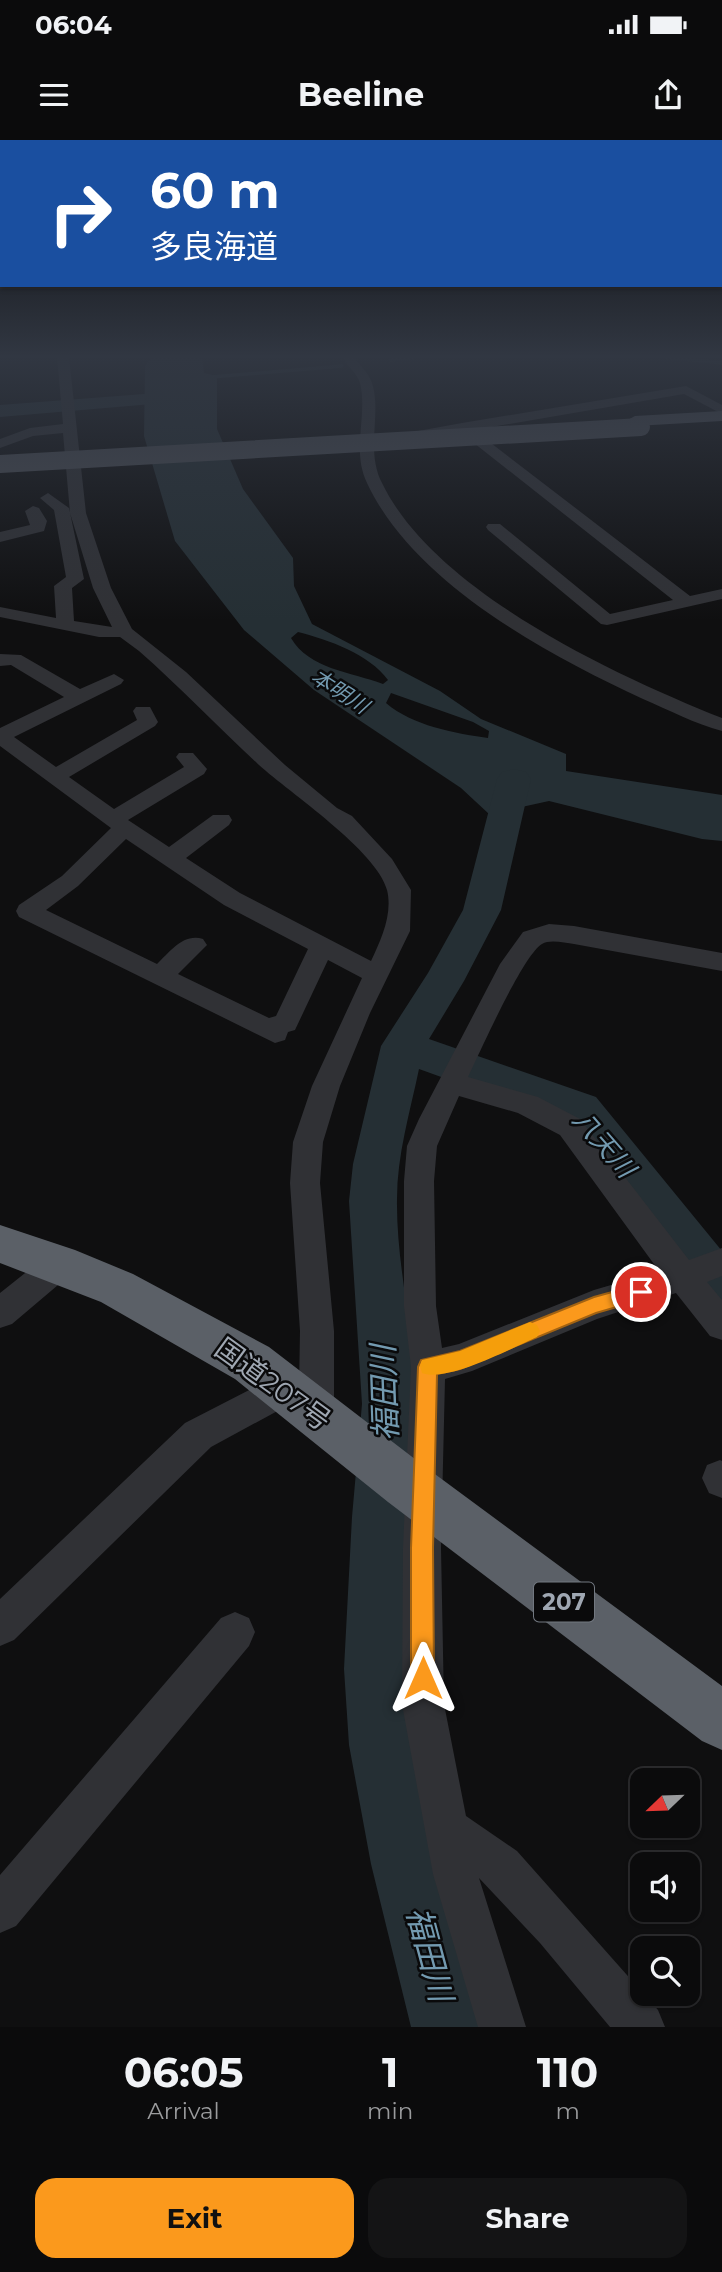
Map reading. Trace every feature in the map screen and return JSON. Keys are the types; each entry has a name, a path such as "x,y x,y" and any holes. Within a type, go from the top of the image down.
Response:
{"highway":[{"name":"国道207号","path":"0,1244 60,1264 155,1307 251,1363 722,1721"}],"main road":[{"path":"0,458 243,445"},
{"path":"0,464 302,445"}],"street":[{"path":"0,1626 198,1436 310,1410 317,1331 305,1183 307,1142 326,1086 357,1013 397,931 398,890 384,864 344,821 329,813 288,778 223,721 179,676 124,632 103,588 83,534 70,445"},
{"path":"366,445 373,481 388,513 419,547 497,610 564,651 690,713 722,725"},
{"path":"484,445 685,601"},
{"path":"0,537 38,528 39,522 27,512 51,501 61,508 75,579 63,586 65,625"},
{"path":"494,527 607,620 722,594"},
{"path":"0,612 99,632 124,632"},
{"path":"0,660 14,659 79,697"},
{"path":"114,680 0,736 119,823 232,899 377,975"},
{"path":"55,776 148,722 143,711"},
{"path":"186,757 197,769 119,823 70,881 27,911 62,940 159,976 272,1031 286,1023 322,946"},
{"path":"170,858 219,829"},
{"path":"502,2027 455,1874 423,1704 415,1490 428,1367 420,1306 419,1181 422,1146 492,1001 532,938 550,933 574,935 722,962"},
{"path":"159,976 194,945"},
{"path":"451,1083 522,1103 558,1118 570,1127 681,1276 722,1325"},
{"path":"428,1367 460,1360 594,1305 641,1292 722,1262"},
{"path":"0,1313 60,1264"},
{"path":"0,1910 236,1632"},
{"path":"445,1828 500,1867 641,2027"}],"water":[{"name":"本明川","path":"147,445 224,445 243,489 293,558 294,586 312,624 440,691 481,719 566,754 566,771 722,795 722,841 702,839 549,801 489,814 461,788 314,690 244,630 175,541","holes":["298,632 359,655 388,680 383,684 320,663 308,657 291,638","391,693 473,722 489,731 488,738 421,723 386,703"]}],"waterway":[{"name":"福田川","path":"402,1046 444,981 482,910 514,779"},
{"name":"八天川","path":"402,1046 580,1109 722,1289"},
{"name":"福田川","path":"402,1046 376,1164 373,1201 389,1404 381,1517 376,1669 382,1745 406,1864 449,2027"}],"slow traffic":[{"path":"429,1366 460,1360 530,1331"}],"route":[{"path":"423,1678 422,1548 428,1367 460,1360 594,1305 641,1292"}]}
